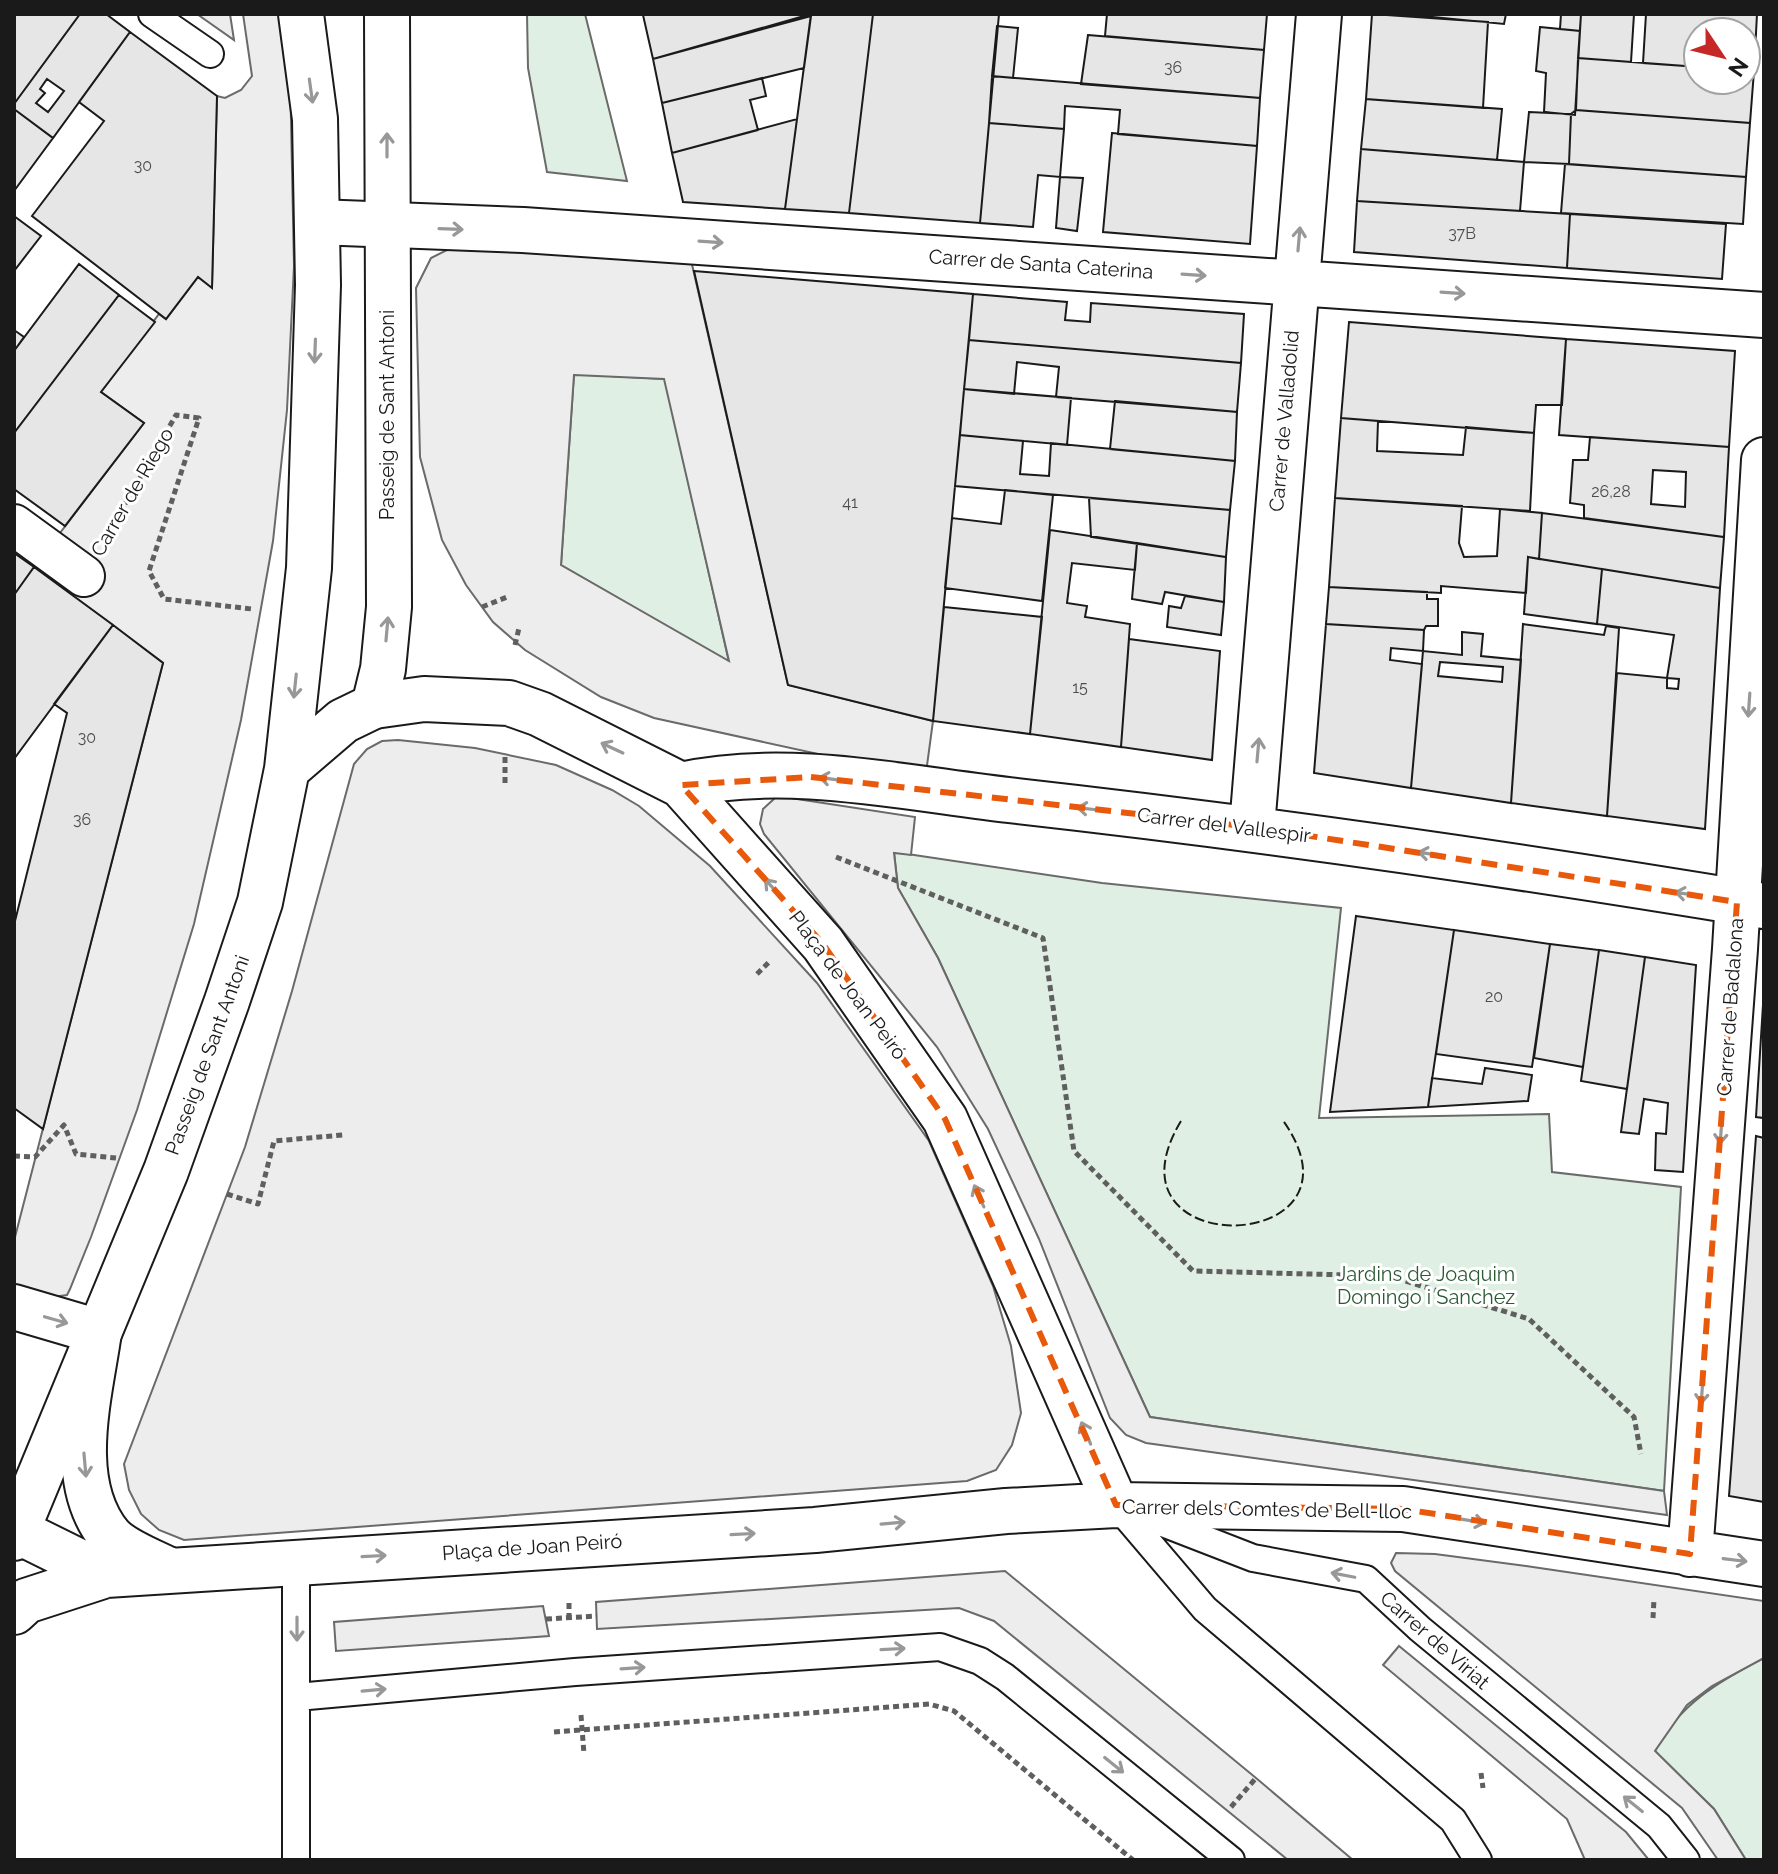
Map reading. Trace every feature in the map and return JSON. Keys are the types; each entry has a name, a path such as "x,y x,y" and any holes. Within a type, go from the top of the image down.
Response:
{"street":[{"name":"Passeig de Sant Antoni","path":"16,1534 166,1171 227,1001 260,902 287,769 309,568 317,222 315,119 301,14"},
{"name":"Passeig de Sant Antoni","path":"374,706 383,669 389,607 387,14"},
{"name":"Carrer de Valladolid","path":"1252,827 1319,14"},
{"name":"Carrer de Santa Caterina","path":"317,222 552,232 1764,315"},
{"name":"Carrer de Badalona","path":"1690,1554 1750,904 1764,460"},
{"name":"Carrer de Riego","path":"14,525 84,576"},
{"name":"Plaça de Joan Peiró","path":"374,706 424,699 509,703 540,714 681,785 823,944 945,1119 1116,1505"},
{"path":"287,769 343,721 374,706"},
{"name":"Carrer del Vallespir","path":"681,785 711,778 811,777 1252,827 1750,904"},
{"path":"14,1307 99,1332"},
{"name":"Passeig de Sant Antoni","path":"99,1332 84,1449 89,1501 112,1539 169,1570"},
{"name":"Carrer dels Comtes de Bell-lloc","path":"1006,1511 1116,1505 1403,1509 1764,1564"},
{"name":"Plaça de Joan Peiró","path":"296,1561 815,1530 1006,1511"},
{"path":"16,1534 106,1575"},
{"path":"14,1612 26,1601 106,1575 296,1561"}],"lane":[{"path":"152,14 210,54"},
{"path":"1116,1505 1205,1609 1453,1820 1478,1860"},
{"name":"Carrer de Viriat","path":"1116,1505 1253,1558 1366,1579 1420,1629 1659,1826 1686,1860"},
{"path":"296,1561 296,1860"},
{"path":"297,1697 575,1672 940,1647 980,1661 1005,1677 1231,1860"}],"path":[{"name":"Carrer de Riego","path":"84,576 176,415 199,418 149,571 164,599 233,609"},
{"path":"482,607 507,597"},
{"path":"515,645 519,628"},
{"path":"505,756 505,783"},
{"path":"836,857 1043,938 1074,1151 1193,1271 1389,1276 1529,1319 1634,1417 1642,1460"},
{"path":"14,1156 35,1157 64,1125 76,1154 120,1159"},
{"path":"227,1194 258,1204 274,1141 343,1135"},
{"path":"569,1602 570,1632"},
{"path":"546,1619 597,1616"},
{"path":"554,1732 929,1704 954,1711 1133,1860"},
{"path":"580,1712 584,1754"},
{"path":"1228,1810 1256,1778"}],"highlighted area":[{"path":"811,777 1252,827 1737,902 1690,1554 1403,1509 1116,1505 945,1119 823,944 681,785"}],"green space":[{"path":"527,14 585,14 627,181 547,172 528,68"},
{"path":"574,374 665,379 729,662 561,565"},
{"name":"Jardins de Joaquim Domingo i Sanchez","path":"894,852 1102,883 1341,908 1319,1118 1549,1114 1552,1172 1681,1187 1664,1491 1150,1417 938,958 898,888"},
{"path":"1764,1658 1764,1860 1746,1860 1714,1809 1655,1751 1675,1720 1688,1707 1731,1676"}],"shaded area":[{"path":"197,14 230,14 234,40"},
{"path":"243,14 284,14 290,71 294,266 287,410 273,541 241,720 194,924 137,1110 91,1237 67,1295 53,1297 14,1284 14,1241 163,663 34,567 144,423 101,392 159,314 166,319 198,277 212,287 217,96 225,98 241,90 252,76"},
{"path":"453,247 691,260 788,685 933,721 926,773 873,766 654,718 601,697 525,650 493,622 466,585 442,540 420,457 416,288 431,258","holes":["574,375 664,379 729,661 561,565"]},
{"path":"382,741 475,748 556,765 612,790 639,806 710,866 817,983 929,1141 993,1286 1011,1346 1021,1413 1012,1445 996,1470 967,1481 184,1540 159,1530 141,1514 129,1490 124,1464 245,1147 292,991 354,764 367,749"},
{"path":"775,798 915,817 911,855 894,853 898,888 938,958 1150,1417 1664,1491 1667,1515 1146,1443 1126,1435 1110,1418 1039,1239 988,1129 937,1047 764,834 760,824 763,809"},
{"path":"1396,1553 1435,1554 1764,1601 1764,1658 1712,1686 1687,1705 1655,1751 1714,1809 1746,1860 1718,1860 1682,1808 1395,1571 1391,1563"},
{"path":"1005,1571 1353,1860 1288,1860 994,1621 959,1608 597,1629 596,1602"},
{"path":"543,1606 549,1636 336,1651 334,1622"},
{"path":"1399,1646 1626,1832 1649,1860 1585,1860 1567,1819 1383,1665"}],"building":[{"path":"14,14 80,14 14,104"},
{"path":"80,14 106,14 130,32 53,138 14,109 14,104","holes":["47,79 64,91 48,112 36,103 45,93 40,89"]},
{"path":"647,14 811,14 653,59 643,15"},
{"path":"811,14 873,14 849,213 785,209"},
{"path":"873,14 999,14 980,223 849,213"},
{"path":"1107,14 1267,14 1264,50 1105,36"},
{"path":"1372,14 1488,22 1483,108 1366,99"},
{"path":"1402,14 1506,14 1504,24"},
{"path":"1561,14 1581,14 1580,31 1560,29"},
{"path":"1581,14 1634,14 1631,62 1578,58"},
{"path":"1646,14 1757,14 1682,16 1682,66 1643,63"},
{"path":"811,16 804,68 662,103 653,59"},
{"path":"997,26 1018,28 1013,78 992,76"},
{"path":"1540,27 1580,31 1575,115 1544,112 1546,73 1536,71"},
{"path":"130,32 217,96 212,288 198,277 166,319 32,216 104,121 79,102"},
{"path":"1088,35 1264,50 1260,98 1081,84"},
{"path":"1578,58 1682,66 1682,96 1752,96 1750,123 1576,110"},
{"path":"992,76 1260,98 1257,146 1118,134 1120,110 1065,106 1064,129 989,123"},
{"path":"762,78 766,96 750,100 758,130 672,153 662,103"},
{"path":"1366,99 1502,109 1497,160 1361,149"},
{"path":"14,109 53,138 14,191"},
{"path":"1576,110 1750,123 1746,177 1569,164 1571,114"},
{"path":"1529,112 1571,114 1569,164 1524,162"},
{"path":"797,119 785,209 683,202 672,153"},
{"path":"989,123 1064,129 1060,177 1038,175 1033,227 980,223"},
{"path":"1112,133 1257,146 1250,244 1103,232"},
{"path":"1361,149 1524,162 1520,211 1357,201"},
{"path":"1565,164 1746,177 1743,224 1561,213"},
{"path":"1060,177 1083,178 1077,231 1056,228"},
{"path":"1357,201 1570,214 1567,268 1354,252"},
{"path":"1570,214 1726,224 1722,279 1567,268"},
{"path":"14,216 41,236 14,271"},
{"path":"79,264 119,295 14,433 14,351"},
{"path":"694,271 973,294 933,721 788,685"},
{"path":"973,294 1067,302 1065,320 1090,322 1091,303 1244,314 1241,363 969,340"},
{"path":"119,295 155,322 101,392 144,423 65,526 14,489 14,433"},
{"path":"1349,322 1566,339 1562,405 1536,405 1534,433 1341,418"},
{"path":"14,330 24,337 14,351"},
{"path":"1566,339 1735,351 1729,447 1559,435"},
{"path":"969,340 1241,363 1237,412 1056,397 1059,367 1017,362 1014,394 964,389"},
{"path":"964,389 1071,398 1067,445 960,435"},
{"path":"1115,401 1237,412 1235,461 1110,449"},
{"path":"1341,418 1378,421 1377,451 1463,455 1466,427 1534,433 1530,511 1335,498"},
{"path":"960,435 1023,441 1020,474 1049,476 1051,443 1235,461 1230,510 955,486"},
{"path":"1590,437 1729,447 1724,537 1584,518 1584,505 1570,503 1573,460 1588,460","holes":["1653,470 1686,472 1685,507 1651,504"]},
{"path":"1005,490 1053,495 1042,601 945,588 952,518 1001,524"},
{"path":"1089,498 1230,510 1226,557 1091,537"},
{"path":"1335,498 1462,506 1459,543 1464,557 1497,556 1500,509 1542,513 1539,559 1528,557 1526,593 1441,586 1441,593 1329,587"},
{"path":"1542,513 1724,537 1720,588 1539,559"},
{"path":"1050,530 1137,543 1135,570 1072,563 1067,603 1087,606 1085,617 1130,624 1121,747 1030,734"},
{"path":"1137,543 1226,557 1224,602 1165,592 1162,604 1132,599"},
{"path":"14,553 34,567 14,595"},
{"path":"1528,557 1602,569 1597,624 1524,614"},
{"path":"34,567 113,625 14,759 14,595"},
{"path":"1602,569 1720,588 1705,829 1607,816 1617,673 1667,678 1674,635 1597,624","holes":["1667,678 1679,679 1678,689 1667,688"]},
{"path":"1329,587 1427,592 1427,599 1438,599 1438,626 1426,626 1424,630 1326,624"},
{"path":"1185,596 1224,602 1221,635 1167,627 1169,606 1181,608"},
{"path":"944,607 1042,617 1030,734 933,721"},
{"path":"1326,624 1424,630 1423,651 1391,648 1390,660 1422,664 1411,788 1314,773"},
{"path":"1523,624 1604,635 1606,626 1619,628 1607,816 1511,803"},
{"path":"113,625 163,663 43,1129 14,1108 14,925 67,713 54,704"},
{"path":"1462,632 1483,634 1481,656 1521,660 1511,803 1411,788 1423,651 1462,655","holes":["1440,662 1503,667 1502,682 1438,676"]},
{"path":"1129,639 1220,651 1212,760 1121,747"},
{"path":"1356,916 1454,930 1428,1107 1330,1112"},
{"path":"1454,930 1550,944 1532,1067 1436,1054"},
{"path":"1550,944 1599,950 1583,1067 1534,1058"},
{"path":"1599,950 1645,957 1627,1089 1581,1081"},
{"path":"1645,957 1696,965 1683,1172 1655,1170 1656,1133 1666,1134 1668,1103 1644,1099 1639,1134 1621,1132"},
{"path":"1764,989 1764,1118 1756,1117"},
{"path":"1485,1068 1532,1075 1528,1101 1428,1107 1432,1078 1482,1084"},
{"path":"1756,1136 1764,1138 1764,1502 1729,1496"}],"fence":[{"path":"1181,1121 1164,1168 1174,1201 1201,1220 1236,1225 1271,1218 1296,1197 1303,1164 1282,1119"}]}
